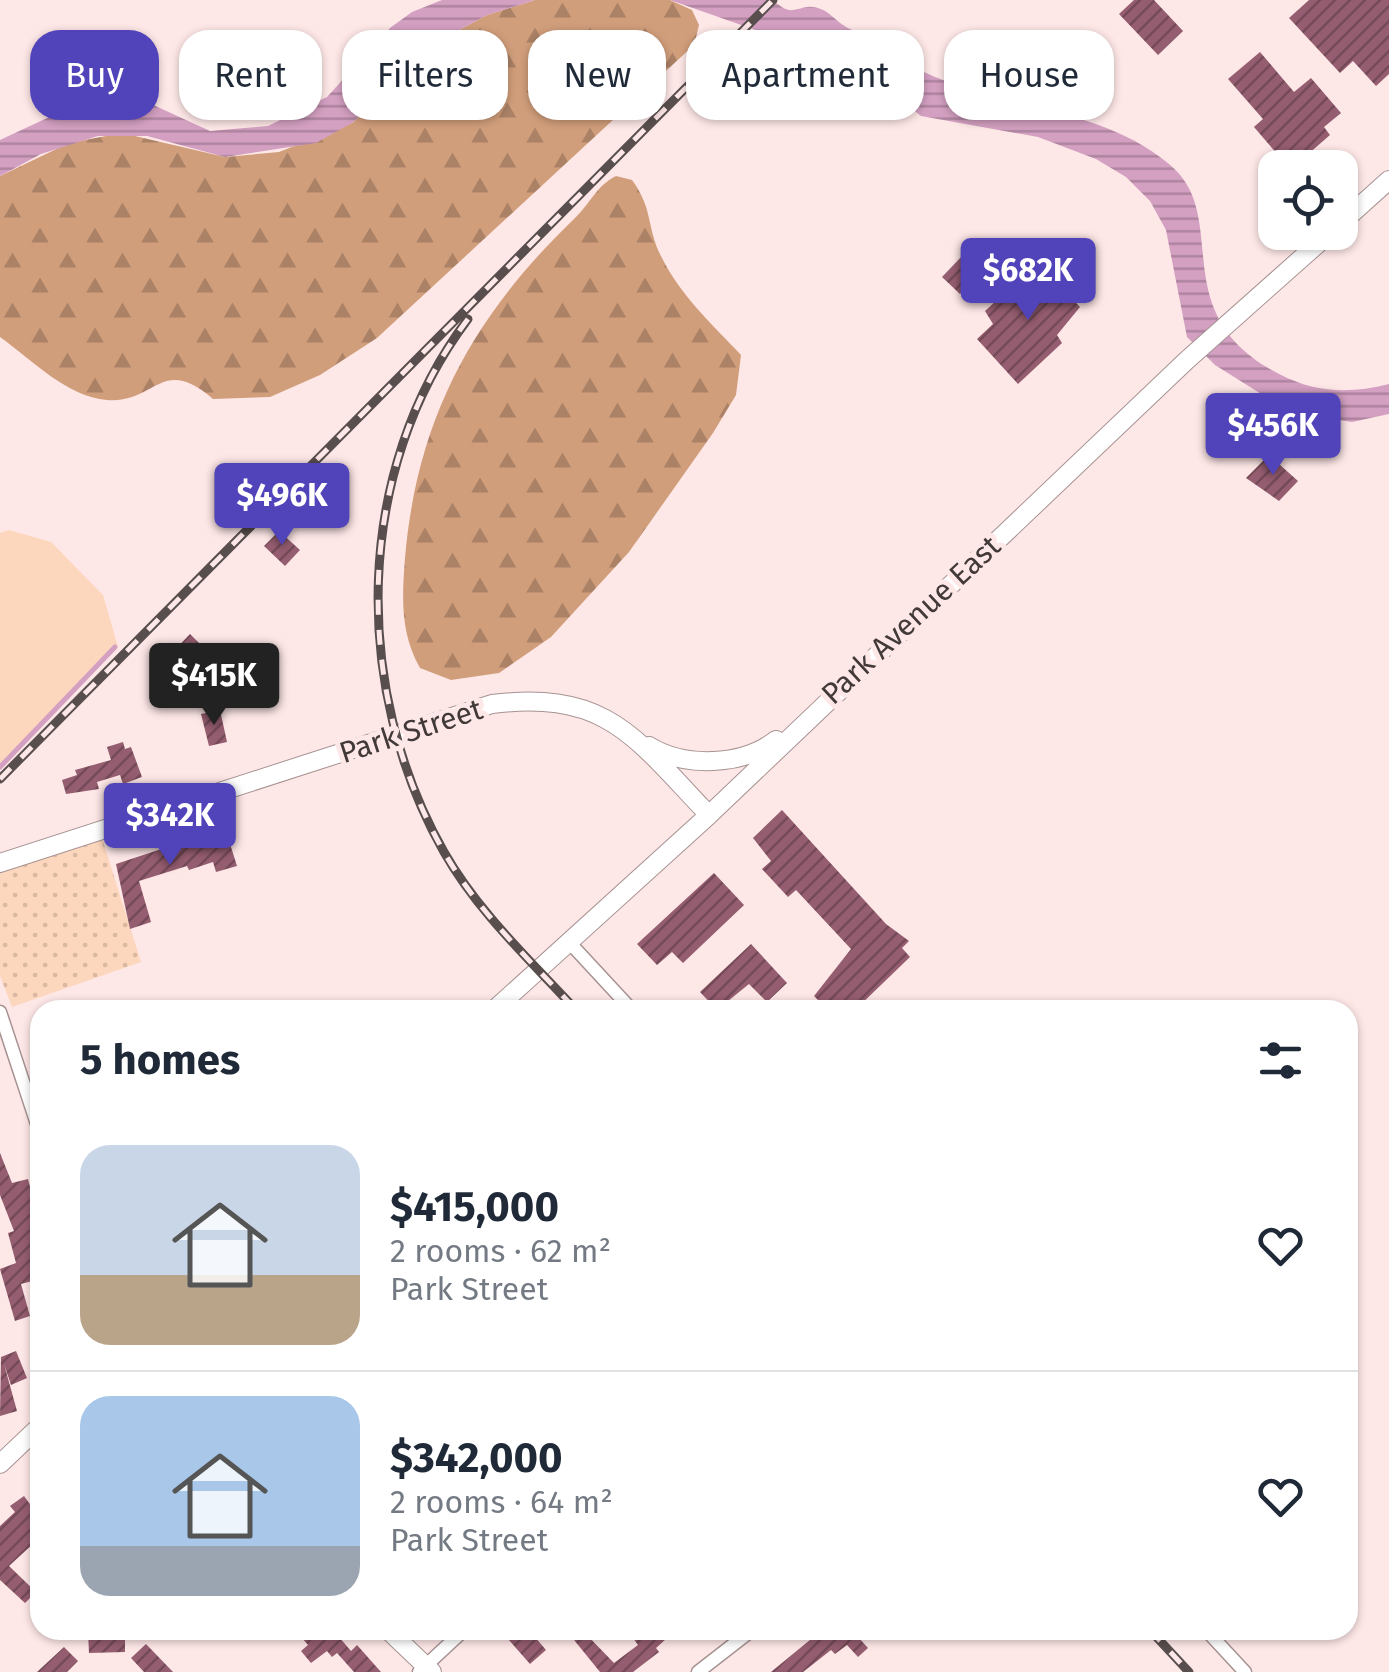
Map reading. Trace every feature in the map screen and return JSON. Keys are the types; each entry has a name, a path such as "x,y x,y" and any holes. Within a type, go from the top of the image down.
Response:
{"main road":[{"path":"1358,210 1389,180"},
{"path":"1358,216 1389,195"},
{"name":"Park Avenue East","path":"505,1000 709,815 817,708 1187,360 1313,250"},
{"name":"Park Street","path":"0,863 492,704 538,699 591,710 632,735"},
{"path":"632,735 676,757 727,760 764,749 817,708"},
{"path":"632,735 709,815"},
{"path":"0,1464 30,1436"},
{"path":"398,1640 426,1670"}],"street":[{"path":"569,942 623,1000"},
{"path":"0,1012 30,1103"},
{"path":"426,1670 454,1640"},
{"path":"698,1672 739,1640"},
{"path":"1215,1640 1244,1672"}],"shaded area":[{"path":"442,0 535,0 487,15 460,30 388,30 412,12"},
{"path":"670,0 769,0 789,10 818,8 854,30 755,30"},
{"path":"924,72 944,81 944,120 1084,120 1142,145 1169,164 1188,186 1197,211 1209,295 1221,323 1243,350 1279,374 1320,388 1346,390 1389,384 1389,414 1352,422 1312,416 1279,405 1215,365 1187,337 1166,230 1150,201 1126,177 1096,159 1038,137 924,117"},
{"path":"342,81 342,120 355,120 316,143 225,157 147,136 98,136 41,154 0,176 0,140 43,120 159,120 159,108 210,131 268,126 280,120 322,120 322,99"},
{"path":"9,530 51,542 103,595 118,647 0,770 0,533"},
{"path":"101,835 141,962 12,1007 0,976 0,869"}],"green space":[{"path":"535,0 670,0 692,10 699,25 698,30 686,30 686,52 666,71 666,30 528,30 528,120 613,120 377,338 320,375 270,397 213,399 196,386 170,381 137,395 107,400 64,385 0,337 0,176 69,143 122,133 225,157 279,152 355,120 508,120 508,30 460,30 487,15"},
{"path":"616,176 632,180 639,191 657,247 678,285 741,355 736,395 629,552 551,637 499,673 451,680 420,668 409,642 404,614 405,558 422,459 456,372 480,331 539,255 598,190"}],"building":[{"path":"1134,0 1154,0 1183,31 1158,55 1119,14"},
{"path":"1309,0 1389,0 1389,74 1376,86 1353,61 1340,73 1289,18"},
{"path":"1260,52 1294,92 1311,78 1341,113 1324,127 1330,135 1313,150 1274,150 1254,127 1263,119 1228,79"},
{"path":"963,255 981,272 960,294 942,277"},
{"path":"1037,263 1080,307 1057,335 1062,343 1018,384 977,339 993,324 985,311"},
{"path":"1269,455 1298,481 1279,501 1246,478"},
{"path":"279,531 300,550 285,566 264,546"},
{"path":"190,634 231,675 212,694 171,654"},
{"path":"220,710 227,742 209,746 201,714"},
{"path":"123,742 125,749 131,747 142,777 123,784 120,775 97,782 99,789 66,794 62,780 77,775 75,770 111,760 107,747"},
{"path":"782,810 886,924 909,941 902,948 910,957 865,1000 818,1000 814,996 851,949 796,890 788,897 762,869 771,861 753,838"},
{"path":"225,828 237,866 216,872 213,862 139,881 151,922 130,929 116,864"},
{"path":"714,873 744,905 683,963 672,952 657,965 637,944"},
{"path":"751,944 787,983 769,1000 749,984 729,1000 708,1000 700,992"},
{"path":"0,1153 12,1183 28,1179 30,1187 30,1282 21,1284 30,1316 15,1321 0,1269 16,1263 8,1233 14,1231 0,1195"},
{"path":"16,1351 27,1378 11,1385 4,1364 17,1411 0,1416 1,1357"},
{"path":"24,1496 30,1504 30,1547 9,1566 30,1586 30,1598 25,1603 0,1580 0,1526 15,1512 10,1506"},
{"path":"88,1640 125,1640 125,1652 89,1653"},
{"path":"304,1640 342,1640 351,1651 357,1645 381,1672 354,1672 337,1653 332,1657 327,1651 311,1663 301,1651 308,1645"},
{"path":"509,1640 538,1640 546,1650 530,1664"},
{"path":"574,1640 592,1640 614,1663 638,1645 634,1640 665,1640 656,1648 659,1652 633,1672 600,1672"},
{"path":"810,1640 861,1640 868,1648 858,1657 847,1645 835,1654 831,1650 803,1672 771,1672"},
{"path":"146,1644 173,1672 144,1672 131,1658"},
{"path":"64,1647 78,1661 67,1672 37,1672"}],"waterway":[{"path":"0,767 115,647"}],"railway":[{"path":"0,779 773,0"},
{"path":"468,319 430,379 403,444 386,512 378,582 381,652 393,722 414,789 444,852 489,915 567,1000"},
{"path":"1159,1640 1189,1672"}]}
